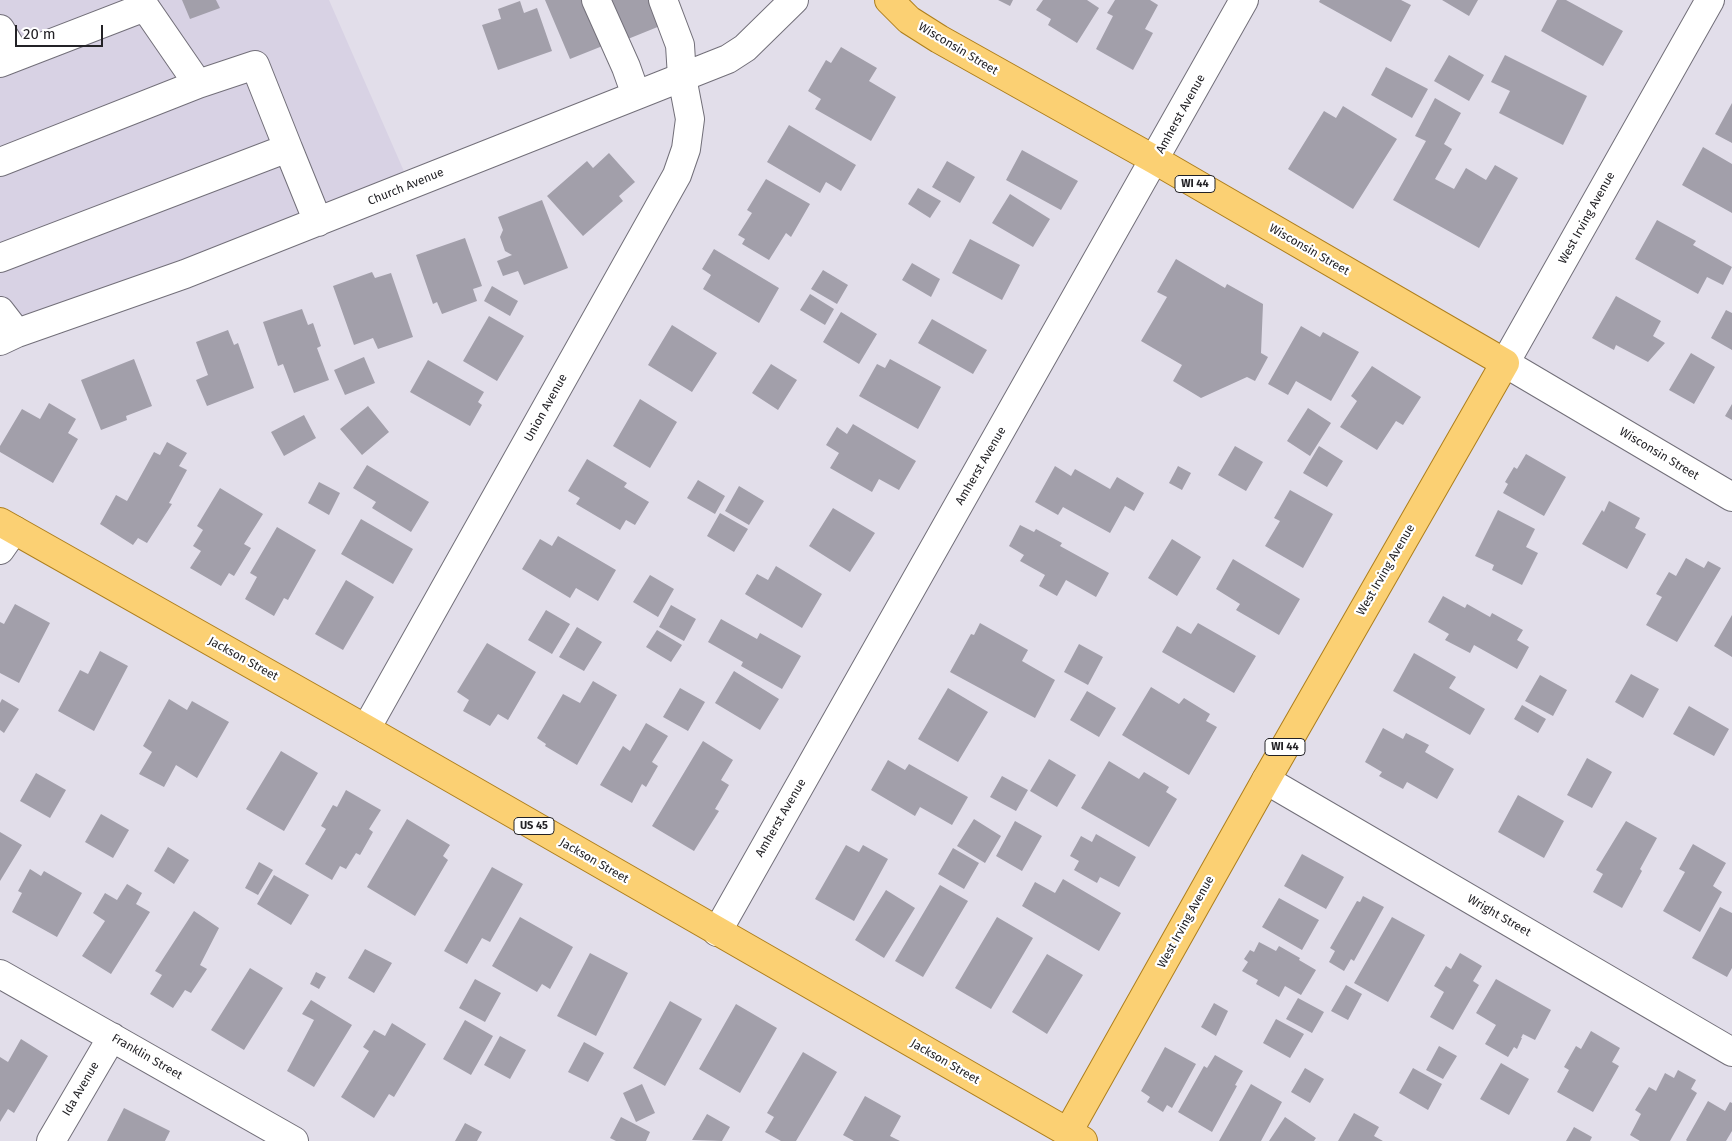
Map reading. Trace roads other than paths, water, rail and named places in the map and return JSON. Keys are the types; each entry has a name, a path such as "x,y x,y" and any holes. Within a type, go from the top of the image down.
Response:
{"main road":[{"name":"Wisconsin Street","path":"889,0 909,20 939,39 1154,160 1506,363"},
{"name":"West Irving Avenue","path":"1072,1138 1266,780 1506,363"},
{"name":"Jackson Street","path":"5,534 366,729 1072,1138"}],"street":[{"path":"596,0 626,67 636,95"},
{"name":"Union Avenue","path":"366,729 677,175 686,149 690,119 682,77 680,45 663,0"},
{"name":"Church Avenue","path":"9,337 185,274 728,60 745,48 794,0"},
{"name":"Amherst Avenue","path":"717,932 1244,0"},
{"name":"West Irving Avenue","path":"1506,363 1710,0"},
{"path":"0,29 8,59 146,7 198,84"},
{"path":"0,162 198,84 254,65 318,222"},
{"path":"0,258 288,148"},
{"path":"0,311 9,337"},
{"name":"Wisconsin Street","path":"1506,363 1732,497"},
{"name":"Wright Street","path":"1266,780 1732,1052"},
{"name":"Franklin Street","path":"0,974 294,1141"},
{"name":"Ida Avenue","path":"51,1141 112,1037"}]}
